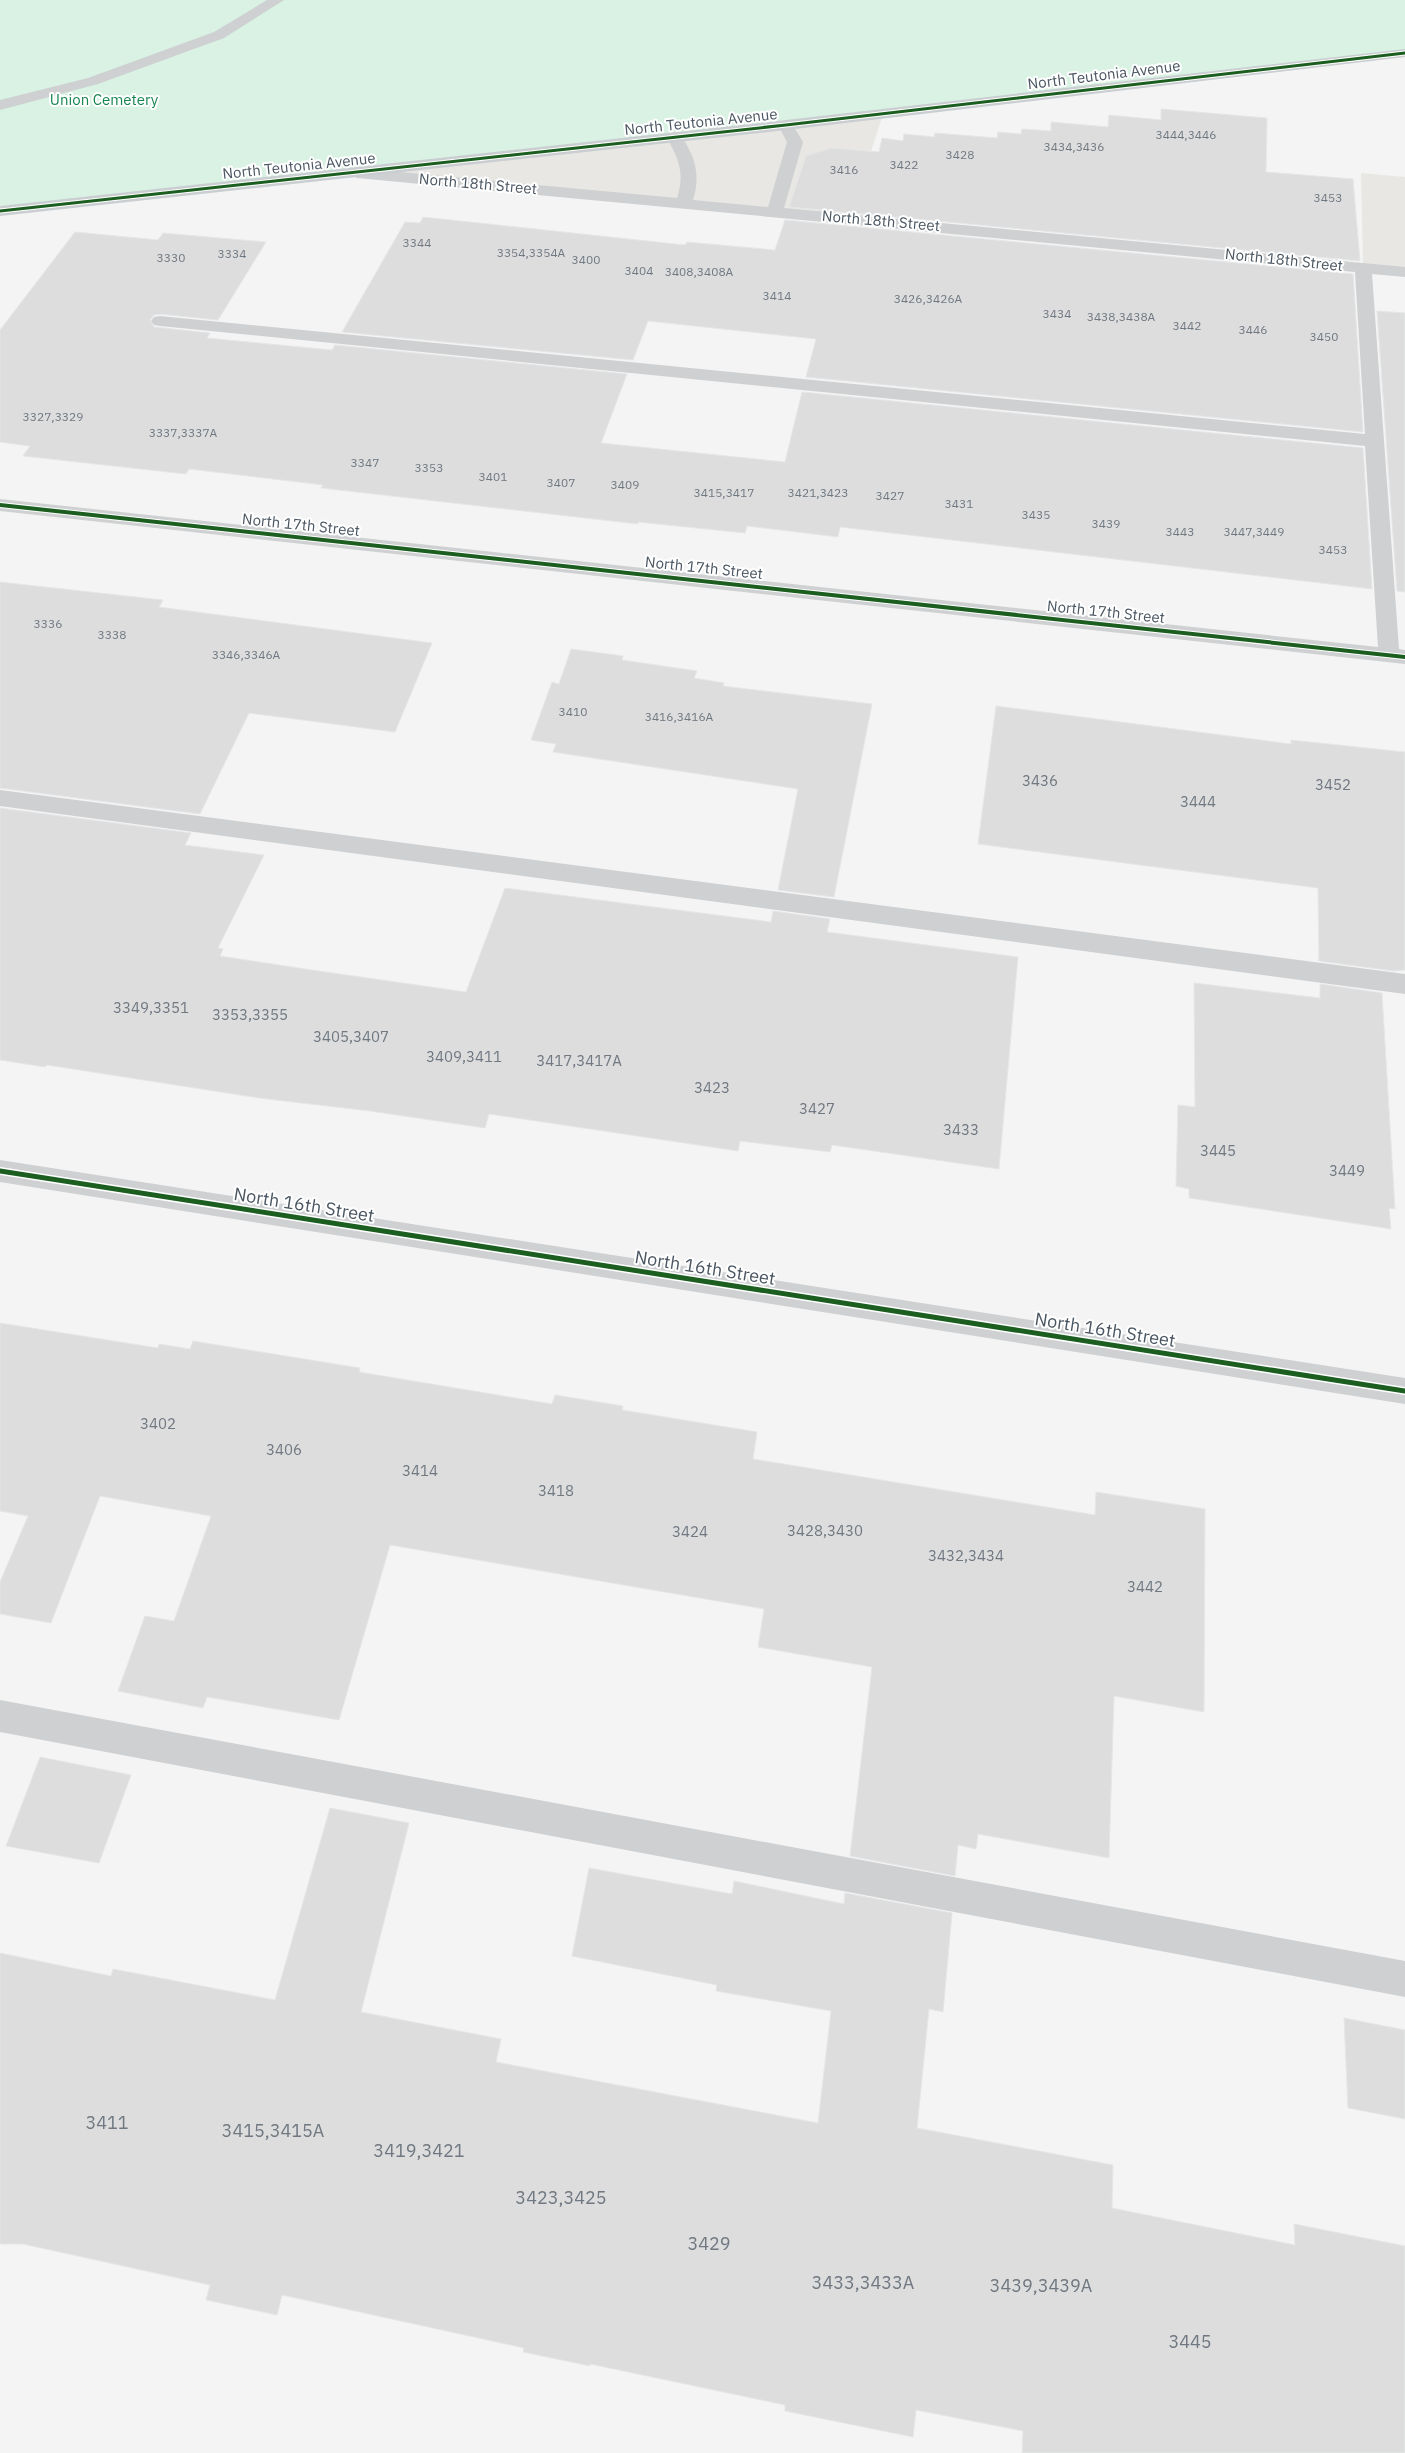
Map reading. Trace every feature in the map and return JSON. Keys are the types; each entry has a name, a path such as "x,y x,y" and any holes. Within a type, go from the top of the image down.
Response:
{"main road":[{"name":"North Teutonia Avenue","path":"0,211 786,125 1405,52"}],"street":[{"path":"0,104 94,82 219,35 277,0"},
{"path":"775,211 795,142 786,125"},
{"path":"674,137 686,154 691,182 684,203"},
{"name":"North 18th Street","path":"357,173 1405,272"},
{"path":"1363,268 1375,441 1397,656"},
{"path":"160,321 1375,441"},
{"name":"North 17th Street","path":"0,505 1397,656"},
{"path":"0,798 1405,984"},
{"name":"North 16th Street","path":"0,1171 1405,1391"},
{"path":"0,1716 1405,1979"}],"shaded area":[{"path":"883,114 850,218 357,173"},
{"path":"1361,173 1405,177 1405,272 1363,267"}],"green space":[{"name":"Union Cemetery","path":"0,0 1405,0 1405,53 0,211"}],"building":[{"path":"1161,109 1267,118 1266,172 1353,179 1360,261 789,207 806,156 831,148 879,152 882,138 903,141 904,134 934,137 935,133 997,138 998,132 1021,134 1022,129 1051,131 1051,122 1108,127 1109,115 1161,120"},
{"path":"423,217 685,245 687,242 775,250 785,220 1353,274 1363,432 806,377 816,339 648,321 633,360 342,332 405,222 420,223"},
{"path":"75,232 158,240 163,233 266,242 218,320 160,314 154,315 150,320 154,327 210,333 207,338 332,350 335,345 627,374 601,443 785,462 802,392 1363,448 1372,589 840,527 838,537 747,526 745,533 638,522 638,524 321,488 323,485 189,469 186,474 23,456 30,446 0,442 0,330"},
{"path":"1377,311 1405,313 1405,592 1397,591"},
{"path":"0,582 163,600 159,607 432,643 395,732 249,713 200,814 0,788"},
{"path":"571,649 623,656 622,660 697,671 694,678 724,683 723,686 872,704 834,897 778,890 798,789 553,752 556,744 531,740 552,682 559,684"},
{"path":"996,706 1291,744 1291,740 1405,752 1405,970 1394,971 1319,961 1318,888 978,844"},
{"path":"0,808 191,833 185,845 264,855 218,948 223,949 220,956 312,970 466,992 505,888 771,922 773,911 830,919 827,932 1018,957 999,1169 832,1145 830,1152 740,1141 738,1151 489,1114 485,1128 370,1111 259,1098 47,1065 45,1067 0,1060"},
{"path":"1194,983 1320,998 1320,984 1382,993 1395,1209 1389,1208 1391,1229 1189,1198 1189,1189 1176,1186 1178,1105 1195,1107"},
{"path":"0,1323 158,1348 159,1344 190,1349 193,1341 360,1368 359,1372 552,1404 555,1395 623,1406 622,1410 757,1432 753,1459 1095,1515 1096,1492 1205,1509 1204,1712 1114,1696 1109,1858 978,1834 976,1849 958,1845 955,1876 850,1856 872,1667 758,1647 764,1609 390,1545 339,1720 207,1697 203,1708 118,1691 145,1616 174,1621 211,1516 100,1496 51,1623 0,1614 0,1582 28,1516 0,1511"},
{"path":"40,1757 131,1775 99,1863 6,1846"},
{"path":"330,1808 409,1823 361,2012 501,2039 496,2062 818,2123 831,2011 716,1991 717,1985 572,1956 589,1868 732,1894 734,1881 844,1904 845,1893 952,1913 943,2012 929,2009 917,2128 1113,2165 1112,2208 1295,2245 1294,2224 1405,2246 1405,2453 1022,2453 1023,2431 916,2410 913,2437 785,2411 785,2405 590,2364 590,2366 523,2352 524,2348 282,2295 277,2315 206,2300 210,2285 23,2244 0,2244 0,1953 111,1976 113,1969 275,2000"},
{"path":"1344,2018 1405,2030 1405,2119 1348,2108"}],"cycle path":[{"path":"0,211 786,125 1405,53"},
{"path":"0,505 1405,657"},
{"path":"0,1171 1405,1391"}]}
